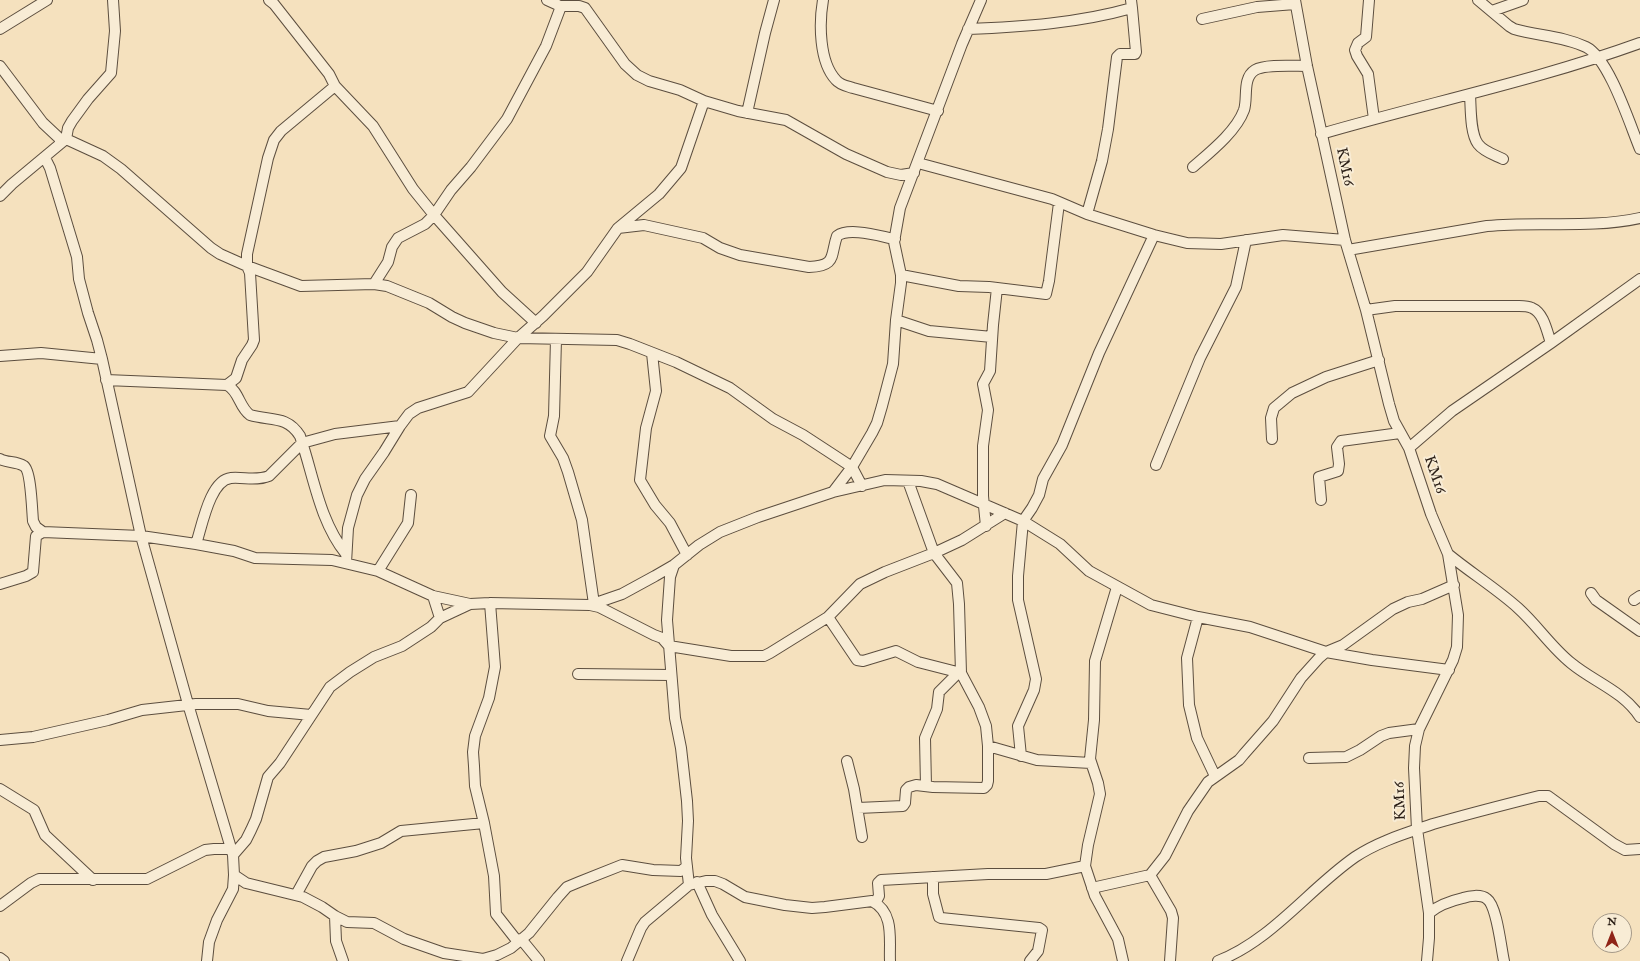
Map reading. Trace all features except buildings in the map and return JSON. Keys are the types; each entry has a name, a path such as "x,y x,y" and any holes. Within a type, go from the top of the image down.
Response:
{"street":[{"path":"0,29 47,0"},
{"path":"0,196 12,184 64,141 72,121 111,73 115,31 113,0"},
{"path":"269,0 274,4 329,74 335,86 373,126 413,189 434,215 502,292 536,322"},
{"path":"547,0 560,6 579,6 585,8 621,59 637,75 649,81 680,90 704,101 786,120 846,154 887,172 900,175 916,168 1059,203 1087,214 1187,244 1204,244 1283,235 1346,245 1494,225 1592,224 1611,223 1640,218"},
{"path":"747,112 774,0"},
{"path":"823,0 820,24 821,38 828,67 836,80 853,88 938,111"},
{"path":"833,492 852,467 874,428 882,406 893,364 901,275 895,252 895,239 900,208 968,29 981,0"},
{"path":"1368,0 1366,37 1358,43 1356,50 1357,56 1368,74 1374,119"},
{"path":"1478,0 1514,29 1568,41 1592,50 1599,58 1614,86 1640,149"},
{"path":"1492,11 1523,0"},
{"path":"1202,19 1257,7 1295,2"},
{"name":"KM16","path":"1295,2 1321,134 1346,245 1366,310 1389,404 1400,433 1409,448 1431,514 1448,554 1454,585 1459,632 1457,647 1449,670 1419,729 1415,746 1414,768 1417,830 1429,913 1427,961"},
{"path":"968,29 1024,27 1061,22 1131,4 1136,52 1135,54 1120,54 1117,57 1108,129 1102,161 1087,214"},
{"path":"374,284 388,262 392,247 398,238 425,224 434,215 507,119 546,46 560,6"},
{"path":"1321,134 1470,95 1599,58 1640,44"},
{"path":"0,66 43,123 59,138 103,156 220,254 301,286 374,284 387,286 416,296 452,317 494,334 518,338 617,340 630,344 676,362 719,382 773,419 803,435 852,467 862,486"},
{"path":"1193,168 1215,148 1239,120 1244,109 1248,77 1254,71 1261,68 1307,66"},
{"path":"226,385 236,378 242,360 254,340 250,273 247,254 268,158 274,140 281,131 335,86"},
{"path":"1470,95 1471,120 1478,144 1487,151 1503,159"},
{"path":"346,559 348,528 365,479 409,414 418,408 468,392 518,338 587,272 618,228 649,204 681,168 704,101"},
{"path":"45,158 51,172 77,257 79,279 102,359 141,536 188,704 232,852 234,875 233,889 217,920 210,942 207,961"},
{"path":"901,275 959,286 998,288 1046,294 1059,203"},
{"path":"644,225 649,204"},
{"path":"618,228 644,225 703,238 720,248 740,255 809,267 817,267 829,262 832,257 837,236 841,233 851,232 895,239"},
{"path":"1021,756 1018,726 1034,690 1036,679 1018,600 1018,576 1023,521 1039,495 1043,479 1062,445 1099,353 1154,235"},
{"path":"1156,465 1200,358 1236,287 1246,240"},
{"path":"1409,448 1452,411 1551,343 1640,278"},
{"path":"986,526 982,446 988,410 983,384 990,371 992,337 998,288"},
{"path":"1366,310 1394,306 1519,306 1531,308 1537,311 1542,318 1551,343"},
{"path":"896,320 929,331 992,337"},
{"path":"556,339 554,416 550,436 563,458 582,520 592,605"},
{"path":"0,356 41,353 102,359"},
{"path":"652,353 656,391 646,428 640,480 655,505 670,523 687,555"},
{"path":"1272,439 1271,418 1274,408 1292,393 1326,377 1379,360"},
{"path":"106,380 226,385 235,392 246,412 255,416 287,423 296,431 302,443 325,519 346,559"},
{"path":"196,544 212,494 220,483 230,478 263,478 269,476 302,443 335,434 400,426"},
{"path":"1321,500 1319,477 1338,471 1339,464 1337,447 1341,440 1400,433"},
{"path":"0,459 22,465 28,471 33,521 36,527 43,532"},
{"path":"592,605 622,594 674,565 699,545 720,532 758,517 833,492 885,480 908,481 937,484 1023,521 1060,544 1089,571 1151,605 1198,617 1250,627 1326,652 1372,660 1449,670"},
{"path":"858,808 903,806 905,803 906,790 909,787 916,785 984,788 988,781 988,746 986,726 979,707 960,672 959,599 957,583 934,553 908,481"},
{"path":"378,571 408,523 411,495"},
{"path":"0,584 26,576 33,572 36,536 43,532 141,536 234,551 255,558 346,559 378,571 433,596 470,604 592,605 600,607 662,638 669,646 731,656 764,656 828,617 860,584 962,540 1005,513"},
{"path":"1448,554 1518,608 1570,663 1587,676 1617,693 1627,701 1640,717"},
{"path":"674,565 670,578 667,620 675,718 682,748 687,801 688,821 685,865 693,884 740,961"},
{"path":"1092,888 1150,875 1164,856 1188,811 1208,782 1214,776 1239,760 1274,721 1301,678 1326,652 1343,645 1397,607 1408,602 1422,599 1454,585"},
{"path":"1117,587 1095,662 1094,720 1090,755 1100,794 1088,845 1085,866 1095,896 1118,939 1123,961"},
{"path":"1591,593 1596,600 1640,631"},
{"path":"433,596 440,618"},
{"path":"490,603 495,667 489,698 475,736 473,752 476,786 494,876 496,914 519,945 539,961"},
{"path":"232,852 246,840 251,830 256,819 268,777 294,742 330,687 374,657 402,646 440,618 470,604"},
{"path":"828,617 859,661 863,662 896,651 918,662 960,672"},
{"path":"1198,617 1187,658 1190,705 1197,738 1214,776"},
{"path":"926,786 926,738 937,709 939,692 960,672"},
{"path":"578,674 671,675"},
{"path":"0,740 33,737 108,720 142,710 188,704 229,704 311,715"},
{"path":"1309,758 1346,757 1360,750 1380,736 1389,733 1419,729"},
{"path":"988,746 1036,760 1091,763"},
{"path":"847,761 858,808 862,837"},
{"path":"0,789 34,810 46,835 93,880"},
{"path":"1218,961 1245,948 1296,908 1339,868 1376,844 1479,811 1539,796 1548,796 1614,844 1625,850 1640,849"},
{"path":"296,895 312,866 324,857 356,851 381,843 401,831 484,823"},
{"path":"0,906 31,883 39,879 147,879 205,850 214,849 232,852"},
{"path":"234,875 246,883 296,895 322,907 347,922 374,923 404,939 444,953 469,958 489,958 519,945 558,896 568,887 622,865 653,870 685,865"},
{"path":"875,903 879,896 878,883 881,880 988,874 1046,874 1085,866"},
{"path":"1150,875 1171,911 1173,918 1170,961"},
{"path":"933,877 934,900 939,917 944,919 1039,928 1042,930 1038,952 1034,960"},
{"path":"627,961 645,922 693,884 715,881 723,884 740,896 785,905 812,908 837,907 867,901 875,903 886,914 888,920 890,961"},
{"path":"233,889 246,883"},
{"path":"1429,913 1438,906 1455,900 1472,896 1486,898 1492,904 1496,915 1504,961"},
{"path":"335,916 336,941 343,961"},
{"path":"0,958 4,961"}]}
